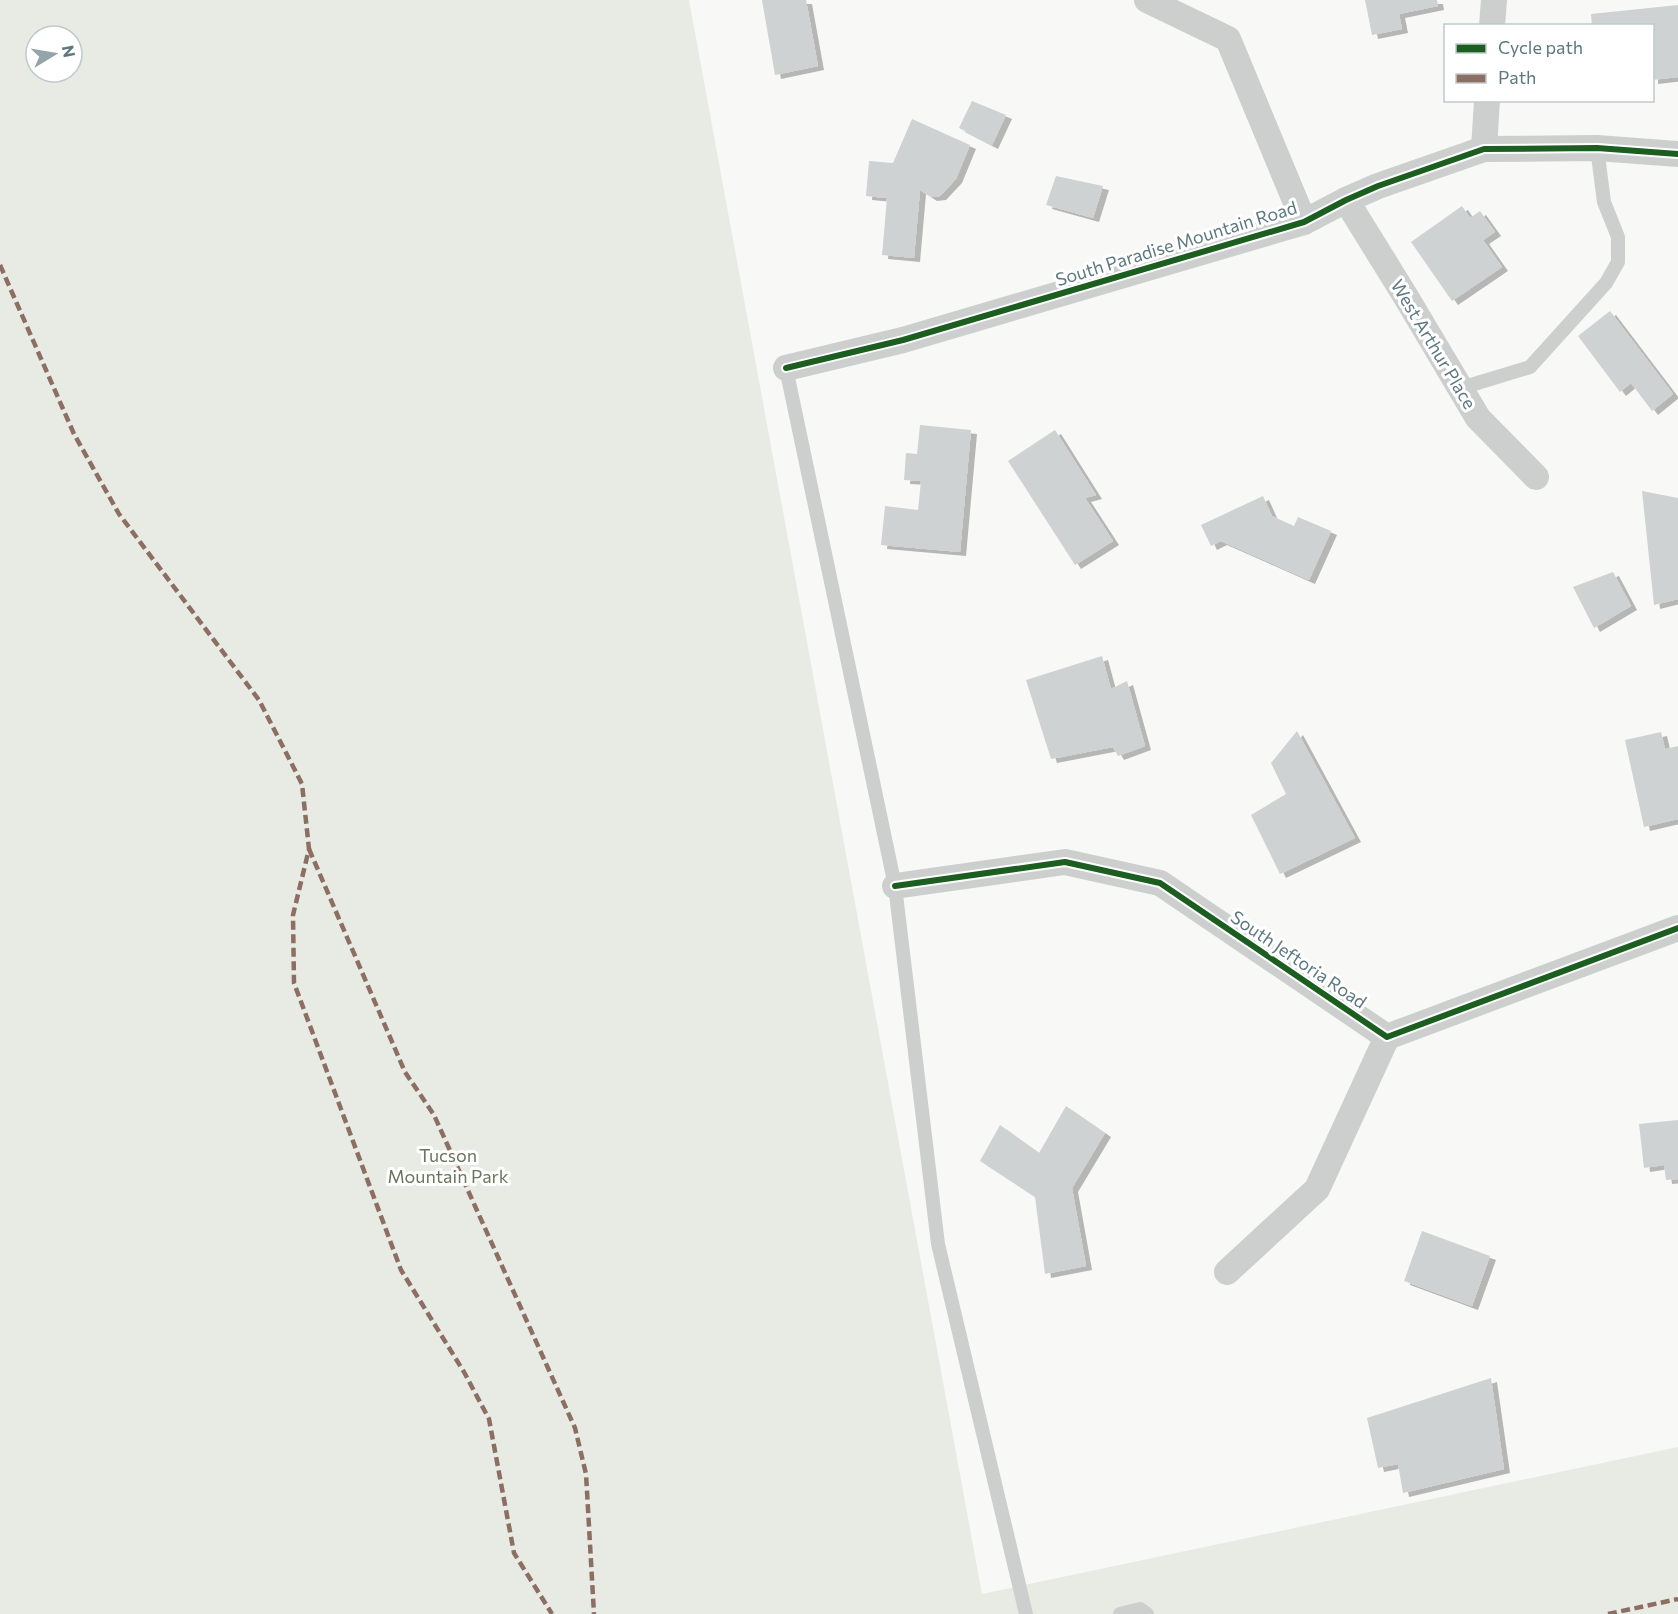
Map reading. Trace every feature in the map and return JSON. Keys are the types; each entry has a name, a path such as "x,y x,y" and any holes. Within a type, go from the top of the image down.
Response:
{"street":[{"path":"1147,0 1228,39 1304,222"},
{"path":"1492,24 1494,0"},
{"path":"1484,149 1487,102"},
{"name":"South Paradise Mountain Road","path":"786,368 903,340 1304,222 1378,186 1484,149 1597,148 1678,154"},
{"name":"West Arthur Place","path":"1346,200 1478,418 1536,477"},
{"name":"South Jeftoria Road","path":"895,886 1065,862 1160,883 1387,1037"},
{"path":"1227,1272 1317,1189 1387,1037 1678,928"}],"lane":[{"path":"1461,388 1530,367 1606,283 1618,262 1618,237 1604,202 1597,148"},
{"path":"786,368 895,886 938,1244 1026,1614"},
{"path":"1120,1614 1140,1609 1147,1614"}],"green space":[{"name":"Tucson Mountain Park","path":"0,0 689,0 982,1594 1678,1447 1678,1614 0,1614"}],"building":[{"path":"762,0 806,0 818,66 775,75"},
{"path":"1365,0 1437,0 1438,6 1399,14 1402,29 1372,35"},
{"path":"1678,5 1678,77 1654,80 1654,24 1592,24 1591,14"},
{"path":"972,101 1006,115 992,145 959,128"},
{"path":"912,119 970,145 956,179 940,196 931,197 920,190 914,258 882,255 887,198 866,196 869,161 893,163"},
{"path":"1056,176 1103,186 1093,218 1046,205"},
{"path":"1462,206 1470,218 1480,211 1495,232 1483,240 1502,267 1452,301 1411,242"},
{"path":"1610,311 1673,394 1652,411 1631,383 1620,392 1578,336"},
{"path":"920,425 971,430 960,552 881,545 885,506 918,510 921,481 904,480 906,453 917,454"},
{"path":"1055,430 1096,495 1085,498 1113,541 1075,565 1008,461"},
{"path":"1642,491 1678,498 1678,599 1654,605"},
{"path":"1263,496 1272,516 1294,526 1298,517 1331,531 1309,580 1221,541 1211,546 1201,525"},
{"path":"1613,572 1631,606 1594,628 1573,587"},
{"path":"1102,656 1111,689 1127,681 1145,746 1118,756 1113,747 1051,759 1026,680"},
{"path":"1297,731 1355,838 1280,874 1251,815 1286,794 1271,763"},
{"path":"1661,732 1665,749 1678,746 1678,819 1644,827 1625,740"},
{"path":"1066,1106 1105,1133 1072,1188 1086,1266 1045,1274 1035,1197 980,1161 1000,1125 1039,1153"},
{"path":"1678,1120 1678,1179 1666,1180 1664,1165 1644,1168 1639,1124"},
{"path":"1422,1231 1490,1256 1472,1306 1404,1281"},
{"path":"1491,1378 1504,1469 1403,1493 1398,1464 1378,1468 1367,1418"}],"marked path":[{"path":"0,265 74,434 119,514 259,700 302,784 309,849 293,915 294,983 401,1270 464,1372 489,1419 514,1553 552,1614"},
{"path":"309,849 405,1072 434,1115 575,1428 586,1474 594,1614"},
{"path":"1608,1614 1678,1599"}],"cycle path":[{"path":"786,368 903,340 1304,222 1378,186 1484,149 1597,148 1678,154"},
{"path":"895,886 1065,862 1160,883 1387,1037 1678,928"}]}
